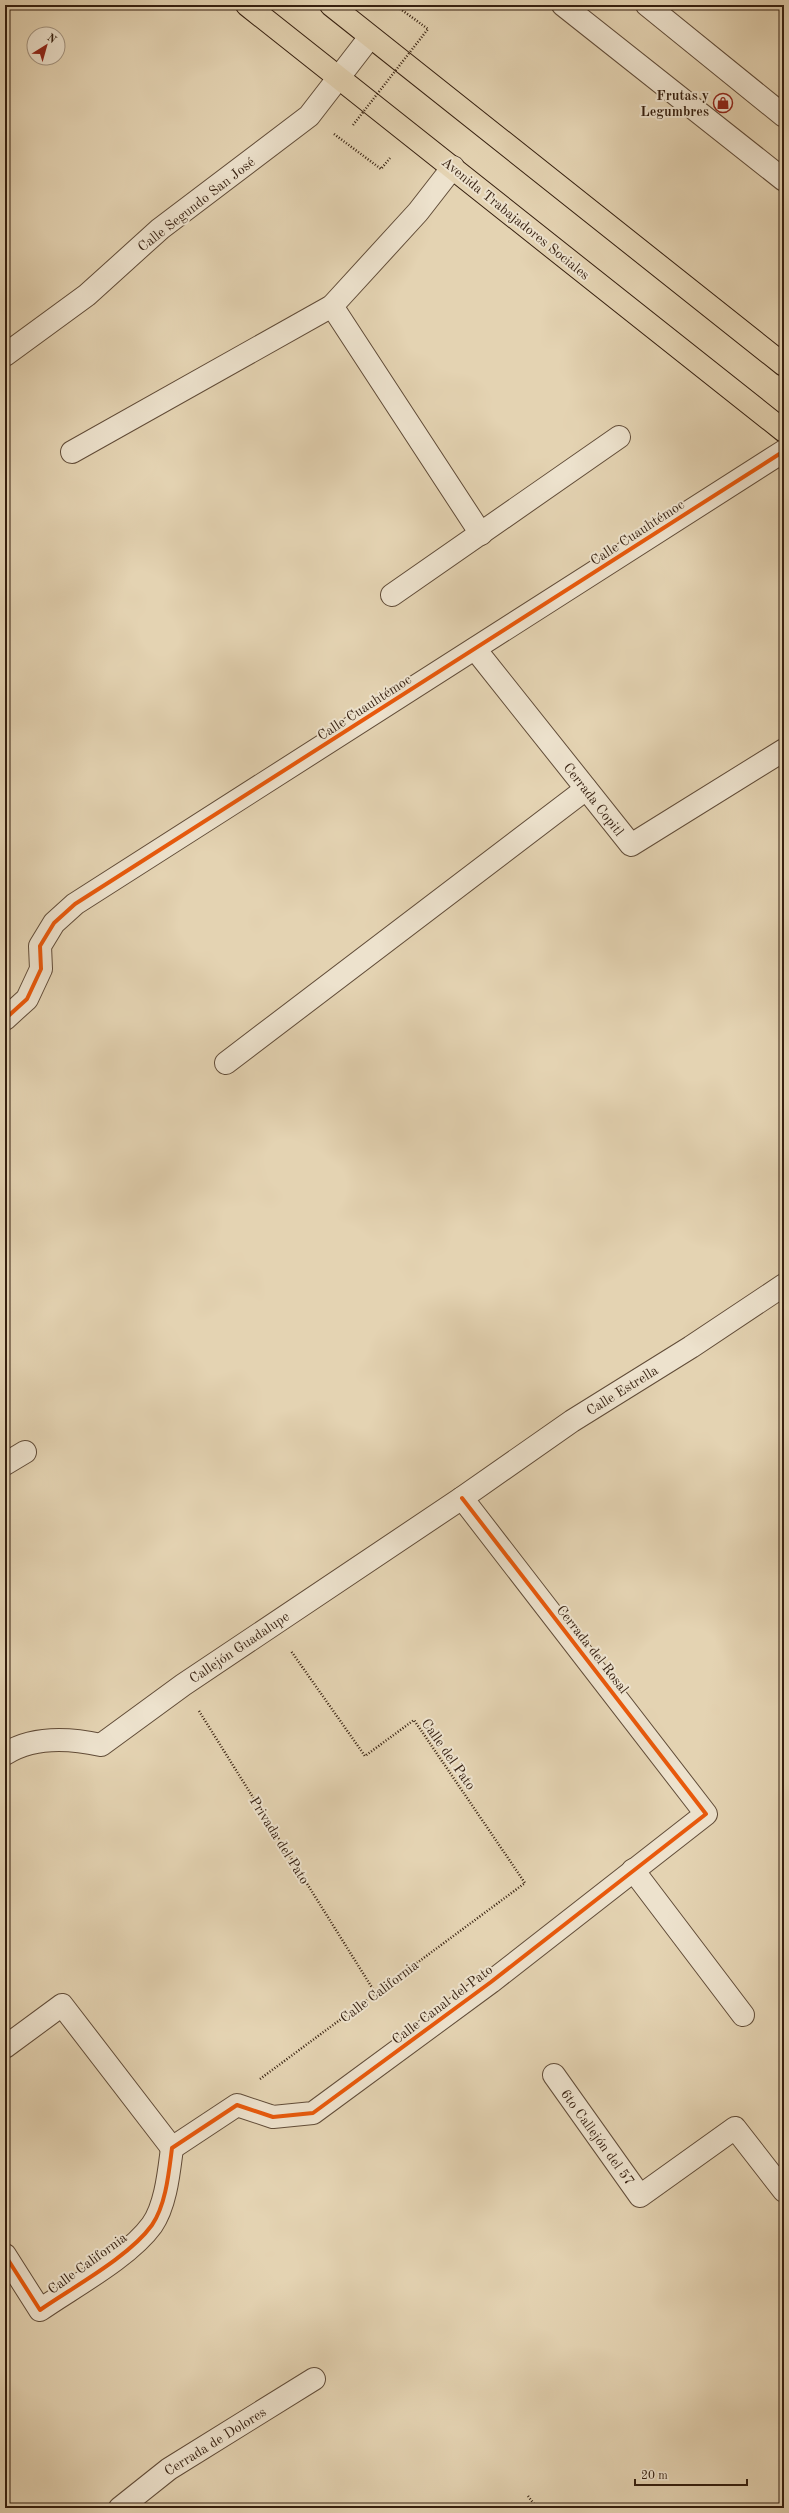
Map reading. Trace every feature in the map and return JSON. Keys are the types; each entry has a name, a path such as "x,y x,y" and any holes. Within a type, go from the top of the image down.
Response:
{"main road":[{"name":"Avenida Trabajadores Sociales","path":"247,5 784,431"},
{"path":"331,5 784,365"}],"street":[{"path":"563,5 784,180"},
{"path":"648,5 784,116"},
{"name":"Calle Segundo San José","path":"5,355 87,295 160,229 309,116 370,37"},
{"path":"72,452 332,306 418,212 453,167"},
{"path":"332,306 481,534"},
{"path":"392,595 619,437"},
{"name":"Calle Cuauhtémoc","path":"5,1019 27,999 41,969 40,946 54,923 75,904 784,451"},
{"name":"Cerrada Copitl","path":"475,649 631,846 784,750"},
{"path":"226,1063 586,789"},
{"name":"Calle Estrella","path":"462,1498 572,1421 691,1347 784,1285"},
{"path":"5,1464 25,1452"},
{"name":"Callejón Guadalupe","path":"5,1754 20,1745 41,1741 84,1741 101,1745 183,1685 462,1498"},
{"name":"Cerrada del Rosal","path":"462,1498 706,1814"},
{"name":"Calle Canal del Pato","path":"237,2105 273,2117 313,2113 491,1982 706,1814"},
{"path":"633,1870 743,2015"},
{"path":"5,2047 62,2005 172,2148 237,2105"},
{"name":"6to Callejón del 57","path":"554,2075 640,2196 735,2128 784,2191"},
{"name":"Calle California","path":"5,2255 40,2310 127,2251 152,2224 168,2182 172,2148"},
{"name":"Cerrada de Dolores","path":"120,2508 169,2469 314,2379"}],"path":[{"path":"359,129 353,125 428,29 395,5"},
{"path":"335,134 381,169 392,155"},
{"path":"528,2496 537,2508"}],"cycle path":[{"path":"5,1019 27,999 41,969 40,946 54,923 75,904 784,451"},
{"path":"5,2255 40,2310 115,2260 142,2237 152,2225 157,2217 164,2198 172,2148 237,2105 273,2117 313,2113 491,1982 706,1814 462,1498"}],"place":[{"name":"Frutas y Legumbres","path":"723,103"}]}
